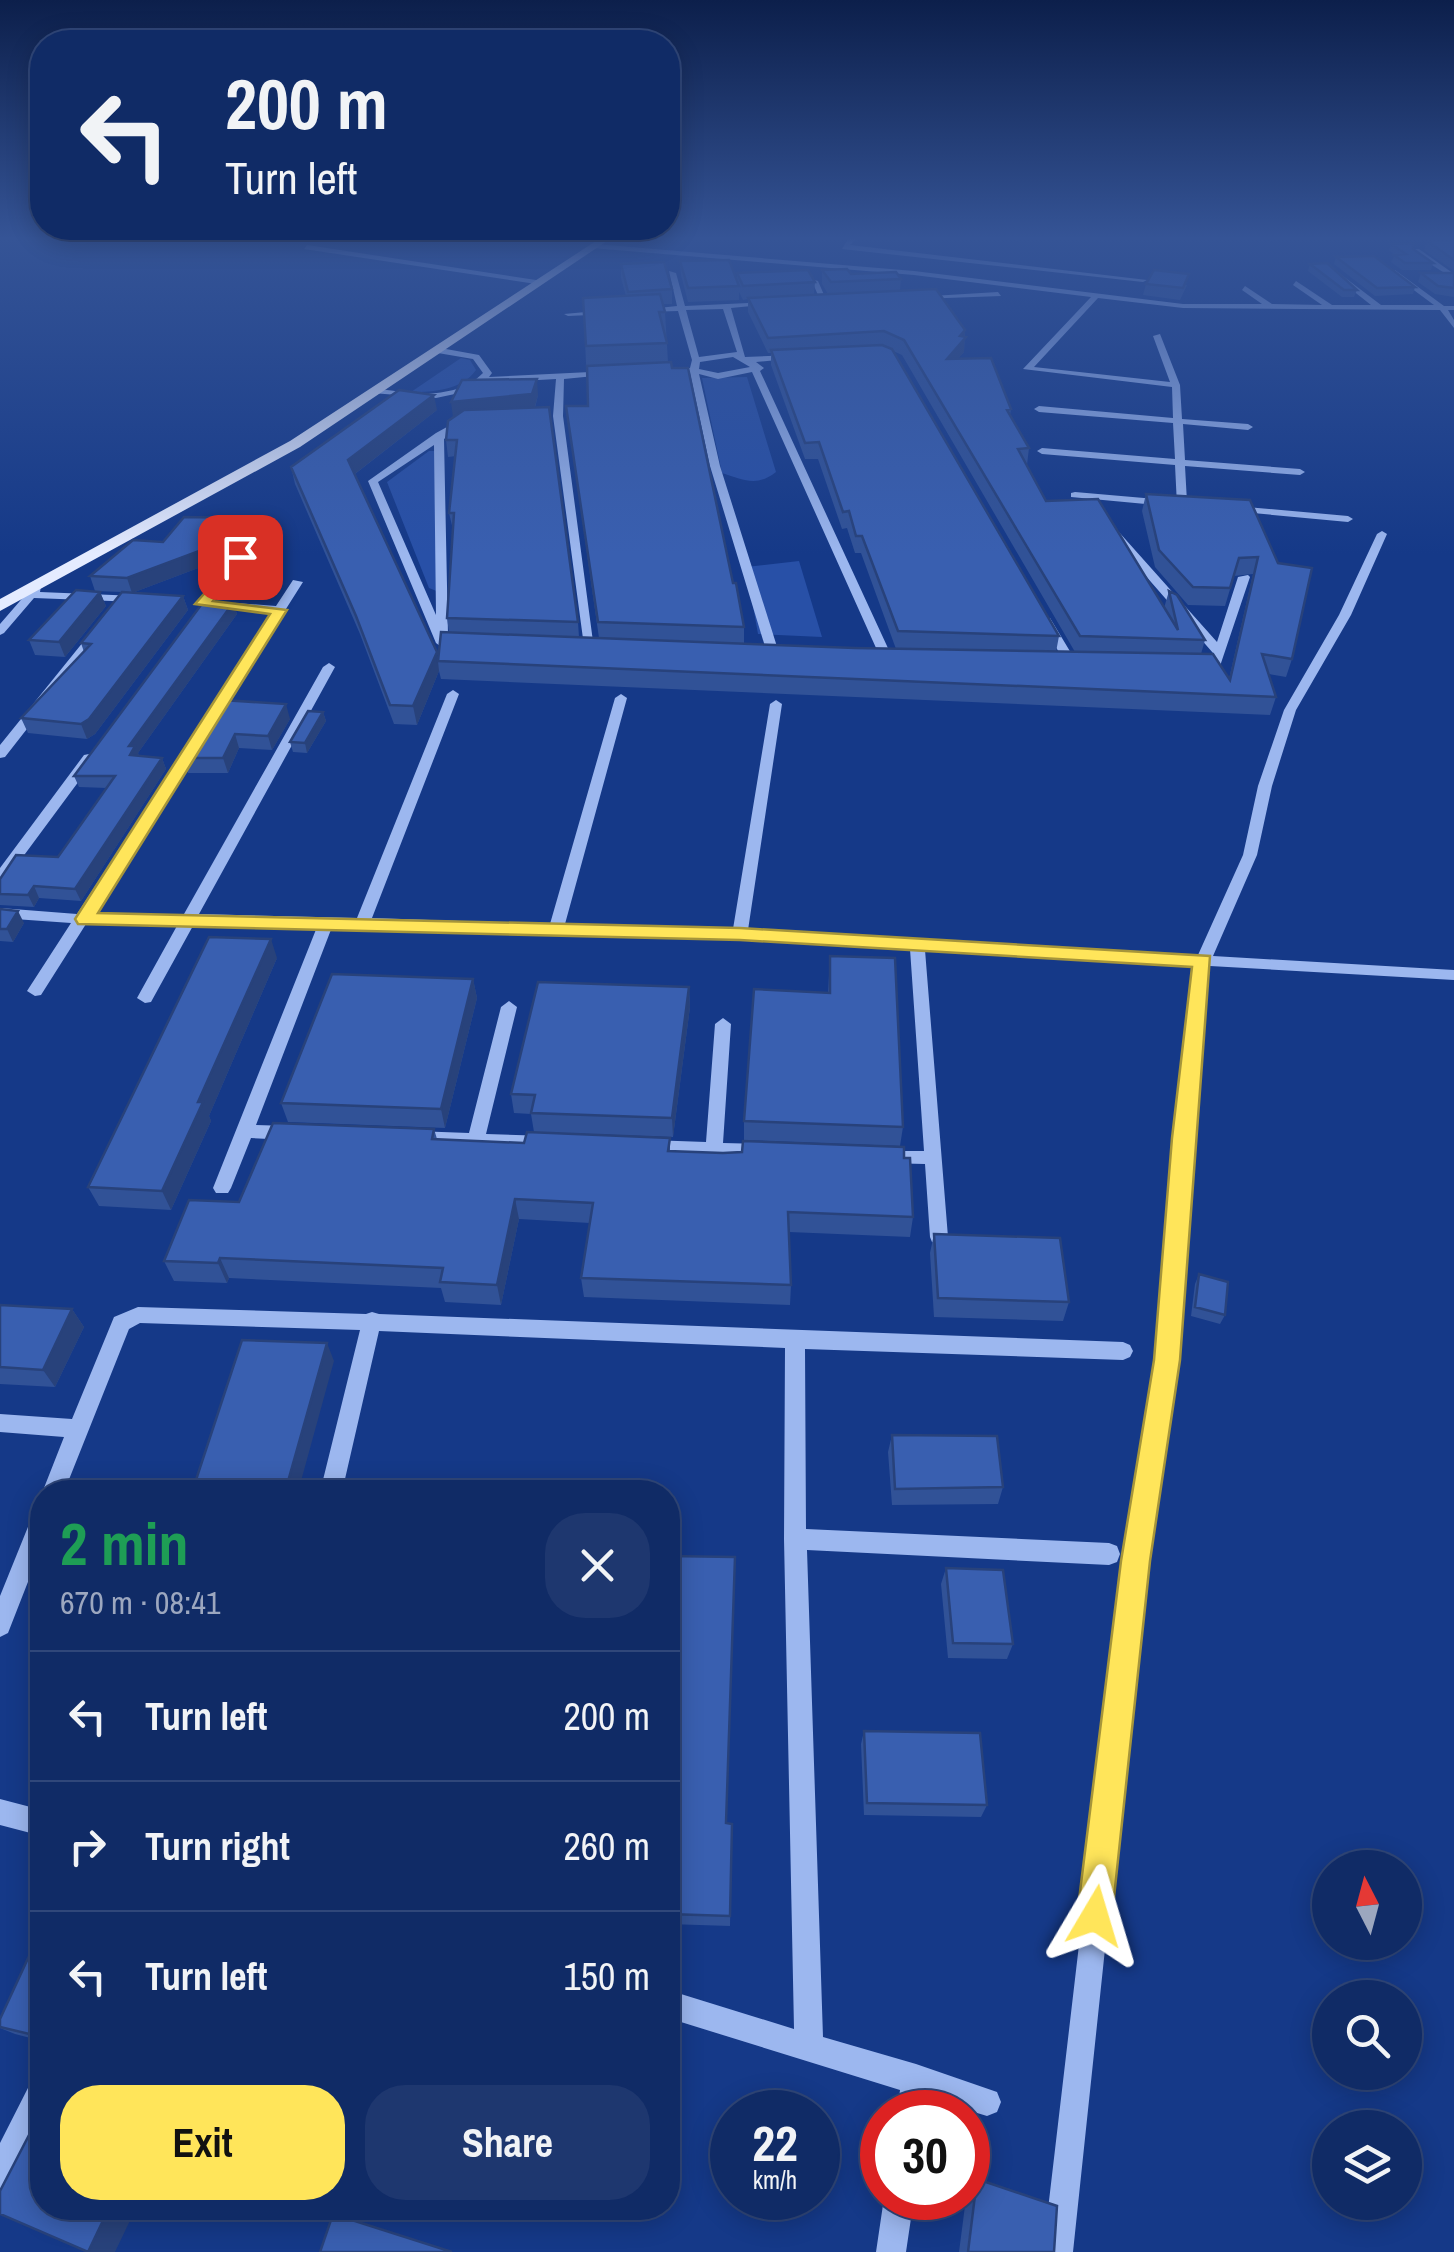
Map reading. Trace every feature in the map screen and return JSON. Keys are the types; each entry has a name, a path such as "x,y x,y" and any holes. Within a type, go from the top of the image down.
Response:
{"main road":[{"path":"0,606 36,591 211,493 376,392 445,344"}],"street":[{"path":"689,344 715,466 772,653"},
{"path":"741,344 887,659"},
{"path":"1051,344 1027,369 1176,384"},
{"path":"1160,344 1176,384 1182,505"},
{"path":"436,350 476,357 485,376"},
{"path":"694,364 718,376 748,361"},
{"path":"656,369 748,361 806,362"},
{"path":"376,392 426,396 485,376 618,370 560,377 485,376"},
{"path":"560,377 558,416 590,646"},
{"path":"1040,408 1248,426"},
{"path":"539,416 558,416"},
{"path":"442,642 373,481 463,419 482,418"},
{"path":"439,435 442,642"},
{"path":"1042,450 1300,472"},
{"path":"1075,495 1201,506"},
{"path":"1219,508 1348,520"},
{"path":"1107,526 1218,651"},
{"path":"191,620 258,534"},
{"path":"1058,2252 1136,1561 1167,1360 1183,1138 1203,961 1250,855 1265,786 1290,710 1344,615 1382,534"},
{"path":"1179,666 1215,666 1244,577"},
{"path":"35,991 297,582"},
{"path":"0,631 36,591 143,600"},
{"path":"0,754 124,598"},
{"path":"183,603 280,610"},
{"path":"1042,613 1071,663"},
{"path":"442,642 479,644"},
{"path":"572,646 608,646"},
{"path":"754,652 792,654"},
{"path":"868,658 905,659"},
{"path":"1052,663 1089,664"},
{"path":"144,998 328,666"},
{"path":"363,922 453,694"},
{"path":"556,928 621,698"},
{"path":"740,934 776,704"},
{"path":"0,878 101,741"},
{"path":"0,913 84,919 363,922 740,934 1454,975"},
{"path":"222,1188 327,922"},
{"path":"916,943 939,1237"},
{"path":"476,1140 509,1008"},
{"path":"714,1149 723,1024"},
{"path":"244,1131 302,1134"},
{"path":"399,1137 575,1144"},
{"path":"634,1146 774,1152"},
{"path":"873,1155 933,1158"},
{"path":"58,1480 121,1322 138,1315 372,1320 795,1343 1123,1351"},
{"path":"334,1480 372,1320"},
{"path":"795,1343 795,1539 809,2047"},
{"path":"0,1423 79,1429"},
{"path":"795,1539 1109,1554"},
{"path":"0,1625 30,1549"},
{"path":"0,1812 30,1820"},
{"path":"680,2008 952,2090"},
{"path":"914,2090 916,2078"},
{"path":"0,2175 30,2114"},
{"path":"891,2252 896,2220"}],"shaded area":[{"path":"461,358 470,360 476,370 463,382 438,390 411,392"},
{"path":"747,377 776,472 756,481 722,473 702,378"},
{"path":"429,451 437,451 439,592 429,588 387,482"},
{"path":"799,561 822,637 758,634 746,567"}],"building":[{"path":"906,344 960,344 947,359 991,358 1011,409 1007,410 1029,448 1018,449 1046,501 1098,499 1178,630 1169,591 1177,595 1205,640 1080,636"},
{"path":"882,345 892,349 1059,636 898,631 862,536 856,536 849,511 843,512 819,442 805,443 771,350"},
{"path":"671,362 672,368 688,368 744,627 598,622 566,406 588,406 587,366"},
{"path":"537,379 532,394 451,402 462,380"},
{"path":"399,390 434,395 348,460 437,652 413,706 390,705 291,467"},
{"path":"549,407 578,622 447,618 454,513 449,513 457,440 446,440 448,421 464,410"},
{"path":"1146,494 1250,500 1278,563 1312,568 1292,659 1262,654 1276,697 438,661 441,632 855,648 1213,654 1230,680 1258,557 1239,558 1230,588 1193,587 1159,550"},
{"path":"184,517 245,518 226,541 127,578 90,576 133,540 163,542"},
{"path":"76,590 100,592 59,642 29,640"},
{"path":"122,592 183,596 89,719 81,724 21,718 91,644 81,643"},
{"path":"204,601 233,603 129,746 135,746 130,755 162,758 75,889 34,886 28,895 0,894 0,879 16,855 58,857 115,776 74,776"},
{"path":"222,700 286,704 268,736 235,734 223,758 182,758"},
{"path":"308,711 323,712 305,743 290,742"},
{"path":"0,909 18,911 7,929 0,929"},
{"path":"209,937 271,939 162,1191 88,1187"},
{"path":"830,956 895,958 903,1127 744,1121 754,989 830,993"},
{"path":"332,974 473,979 441,1109 281,1103"},
{"path":"538,982 689,987 672,1118 531,1113 535,1095 511,1094"},
{"path":"273,1123 434,1129 432,1139 524,1143 527,1132 670,1138 668,1151 742,1152 743,1141 904,1147 904,1158 910,1158 913,1217 788,1212 791,1285 581,1278 593,1203 515,1199 497,1285 440,1282 443,1268 220,1258 218,1263 164,1261 189,1200 239,1202"},
{"path":"934,1234 1060,1238 1069,1302 938,1298"},
{"path":"1199,1274 1228,1282 1225,1315 1195,1307"},
{"path":"0,1305 72,1309 43,1370 0,1367"},
{"path":"242,1340 327,1343 288,1480 196,1480"},
{"path":"892,1435 997,1436 1003,1487 895,1489"},
{"path":"680,1556 735,1557 726,1823 732,1824 730,1916 680,1914"},
{"path":"946,1568 1003,1570 1013,1644 953,1643"},
{"path":"864,1731 980,1733 987,1805 867,1803"},
{"path":"30,1954 30,2034 0,2027 0,2019"},
{"path":"30,2133 30,2220 103,2220 88,2252 0,2214 0,2191"},
{"path":"990,2183 1057,2206 1054,2252 968,2252 972,2220 990,2220"},
{"path":"331,2220 352,2220 452,2252 320,2252"}],"route":[{"path":"240,557 202,604 280,610 84,919 292,920 740,934 1203,961 1183,1138 1167,1360 1136,1561 1095,1916"}]}
